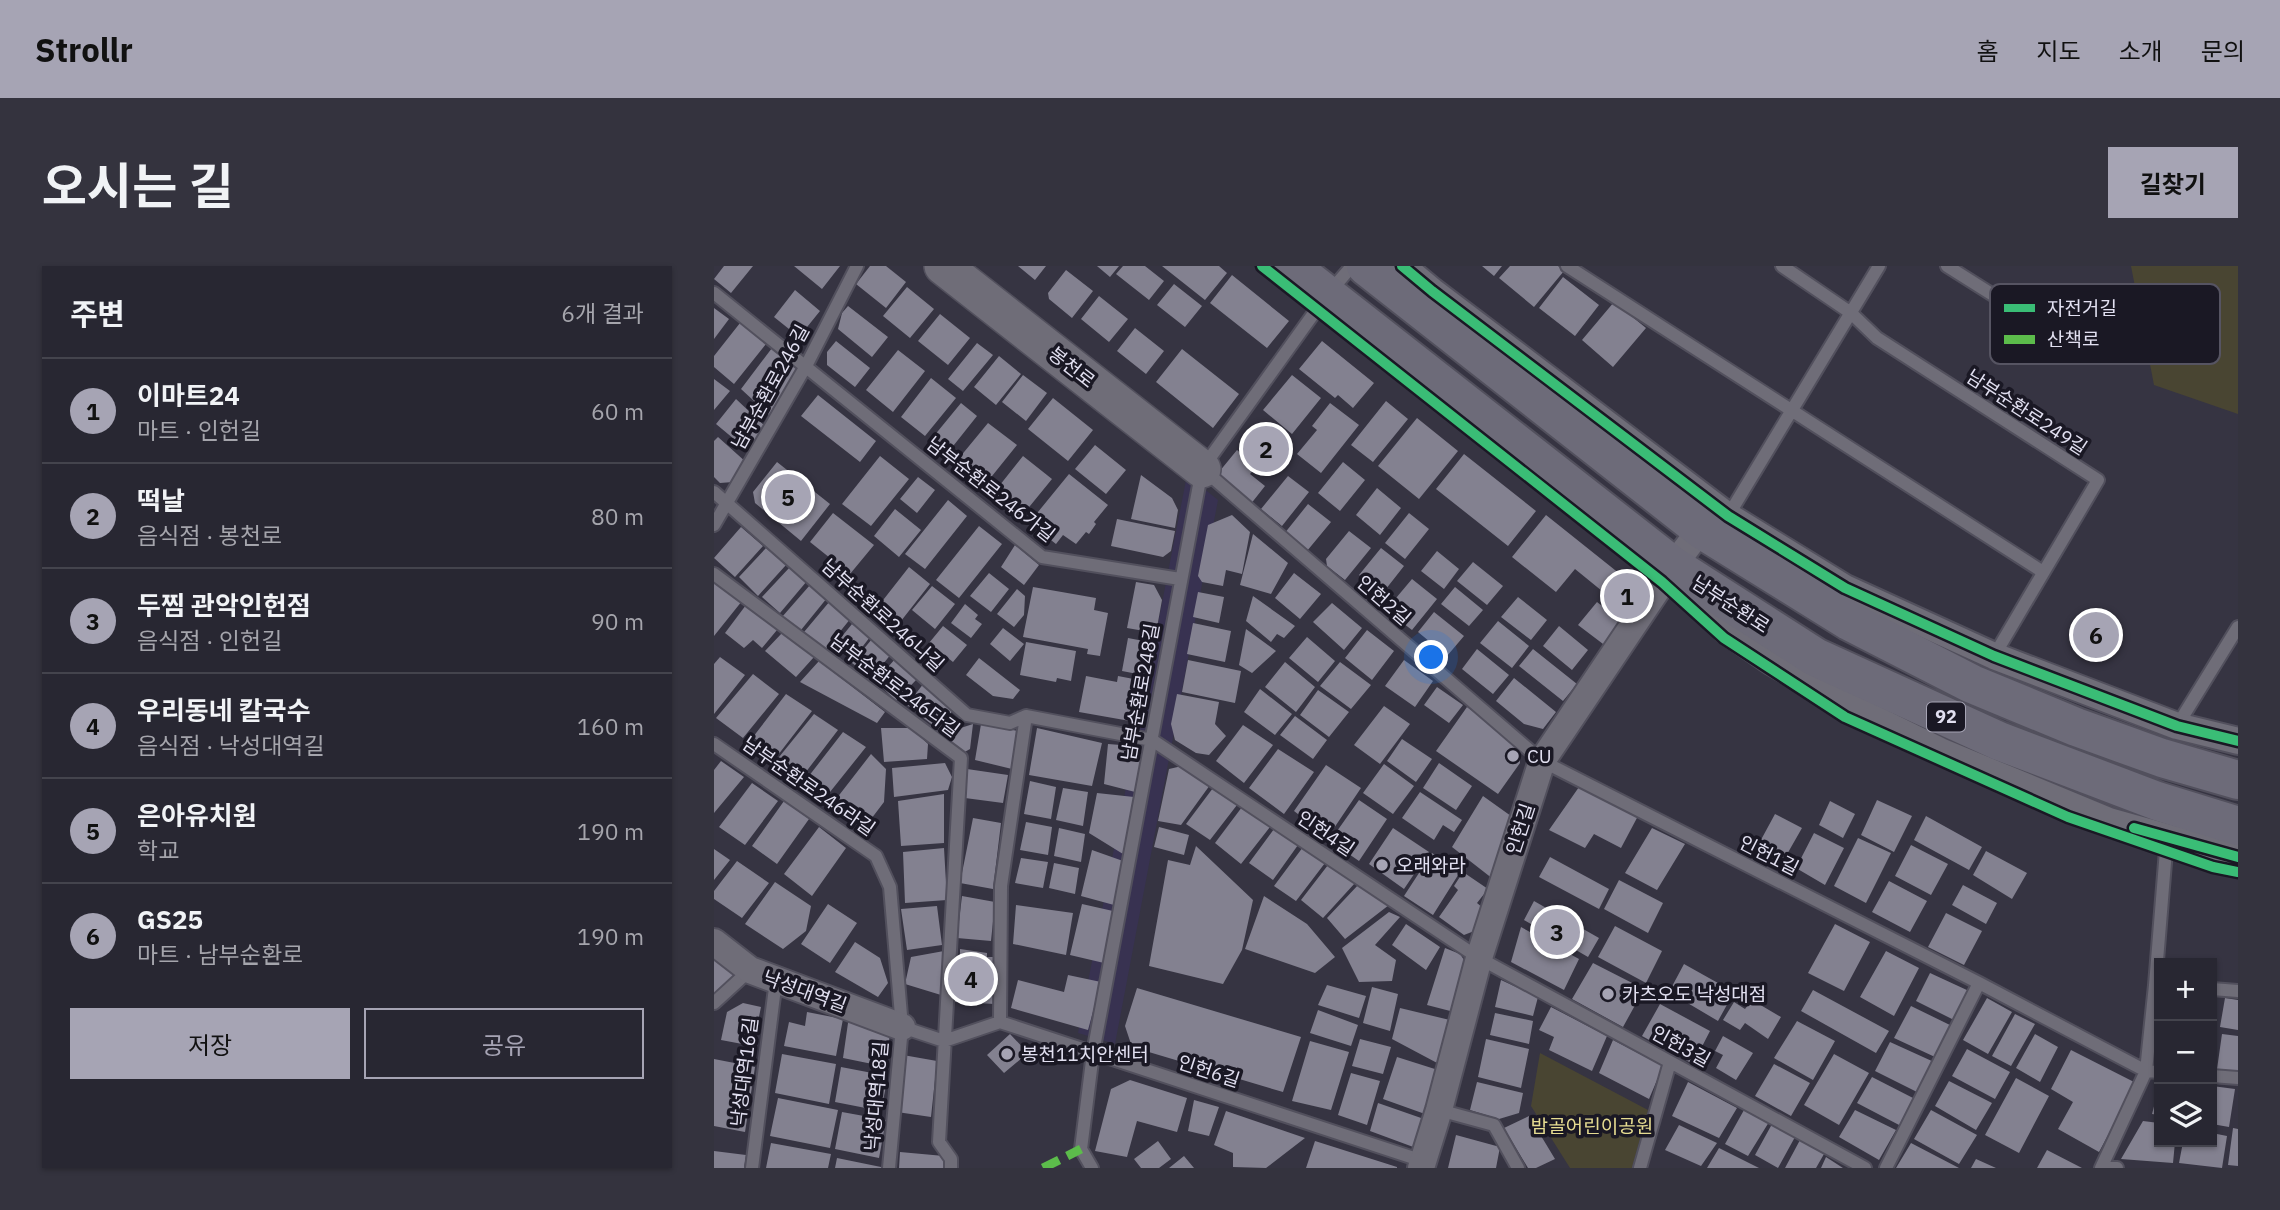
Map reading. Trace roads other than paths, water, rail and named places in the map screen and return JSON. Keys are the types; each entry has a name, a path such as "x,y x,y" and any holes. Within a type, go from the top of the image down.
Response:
{"main road":[{"name":"남부순환로","path":"1290,266 1682,572 1815,657 1999,741 2157,801 2238,826"},
{"name":"92","path":"1366,266 1849,621 1972,684 2076,727 2162,758 2238,780"}],"street":[{"name":"봉천로","path":"943,266 1202,469"},
{"path":"1402,266 1715,522 1845,588 1994,656 2177,726 2238,741"},
{"name":"인헌길","path":"1422,1164 1479,958 1542,761 1682,572 1715,522"},
{"path":"1682,572 1726,630 1771,661 1855,709 1940,751 2109,821 2238,858"},
{"name":"낙성대역길","path":"714,942 750,971 902,1027"}],"lane":[{"name":"남부순환로246길","path":"714,525 806,366 857,266"},
{"name":"남부순환로248길","path":"1092,1168 1080,1149 1093,1053 1202,469 1327,296 1352,266"},
{"path":"1567,266 2043,572"},
{"name":"남부순환로249길","path":"1782,266 1851,313 1877,338 2098,480 1994,656"},
{"path":"1715,522 1791,410 1879,266"},
{"path":"1947,266 1990,293"},
{"name":"남부순환로246가길","path":"714,293 1042,557 1180,579"},
{"name":"인헌2길","path":"1202,469 1542,761"},
{"name":"남부순환로246나길","path":"714,492 967,715 1010,723 1026,716 1152,740"},
{"name":"남부순환로246다길","path":"714,575 961,758 944,1041"},
{"path":"2177,726 2238,627"},
{"path":"902,1027 944,1041 1000,1022 1001,886 1026,716"},
{"name":"인헌4길","path":"1152,740 1479,958"},
{"name":"남부순환로246라길","path":"714,744 876,856 890,887 902,1027"},
{"name":"인헌1길","path":"1542,761 2146,1071 2154,1072"},
{"path":"2159,958 2167,838"},
{"name":"인헌3길","path":"1479,958 1858,1166"},
{"path":"714,1003 750,971"},
{"name":"낙성대역16길","path":"752,1168 776,980"},
{"path":"1886,1168 1979,983"},
{"path":"2217,989 2238,990"},
{"path":"2117,1168 2101,1167 2146,1071 2154,1009"},
{"name":"인헌6길","path":"1000,1022 1422,1164"},
{"name":"낙성대역18길","path":"889,1168 902,1027"},
{"path":"944,1041 939,1142 951,1159 951,1168"},
{"path":"1640,1168 1670,1062"},
{"path":"2217,1076 2238,1078"},
{"path":"1439,1110 1494,1125 1518,1168"}],"place":[{"name":"떡날","path":"1266,449"},
{"name":"은아유치원","path":"788,497"},
{"name":"이마트24","path":"1627,596"},
{"name":"GS25","path":"2096,635"},
{"name":"CU","path":"1513,756"},
{"name":"오래와라","path":"1382,865"},
{"name":"두찜 관악인헌점","path":"1557,932"},
{"name":"우리동네 칼국수","path":"971,979"},
{"name":"카츠오도 낙성대점","path":"1608,994"},
{"name":"봉천11치안센터","path":"1007,1054"}],"park label":[{"name":"밤골어린이공원","path":"1592,1126"}]}
